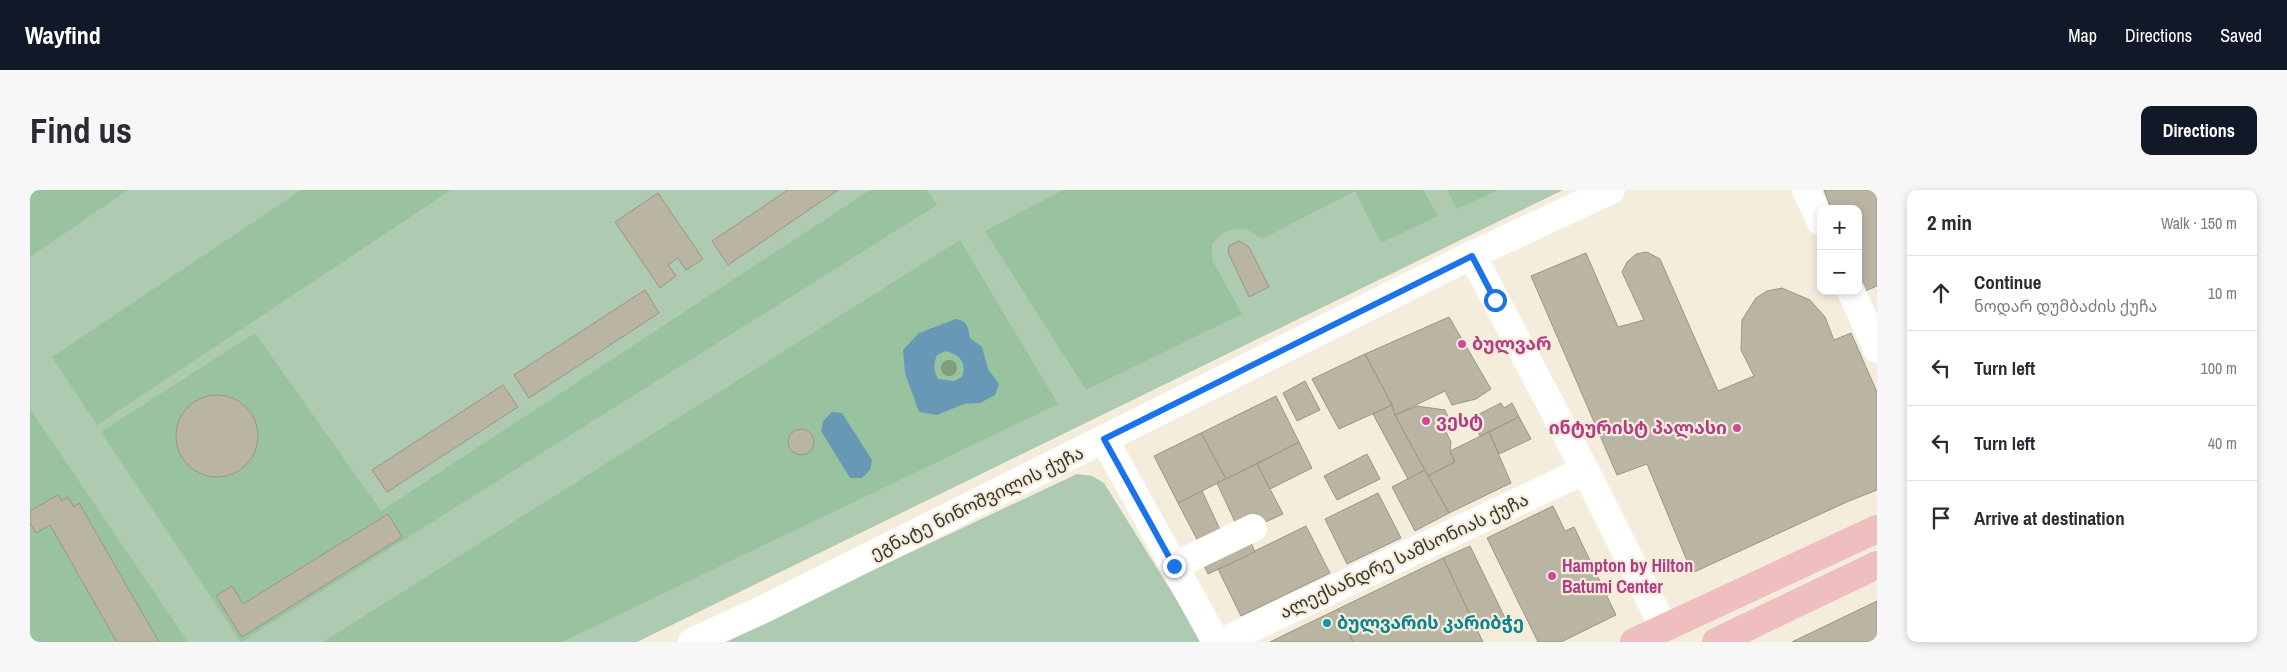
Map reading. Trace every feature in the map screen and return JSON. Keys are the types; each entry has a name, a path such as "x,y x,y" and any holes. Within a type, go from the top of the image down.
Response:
{"main road":[{"path":"1634,642 1877,529"},
{"path":"1716,642 1877,565"}],"street":[{"name":"ეგნატე ნინოშვილის ქუჩა","path":"692,642 775,603 1472,256 1611,190"},
{"path":"1806,190 1817,213"},
{"path":"1472,256 1585,470 1664,628"},
{"path":"1853,295 1877,349"},
{"path":"1104,439 1216,642"},
{"name":"ალექსანდრე სამსონიას ქუჩა","path":"1222,642 1585,470"},
{"path":"1174,566 1253,528"}],"green space":[{"path":"30,190 1563,190 637,642 30,642"},
{"path":"30,190 128,190 30,257"},
{"path":"301,190 451,190 97,425 52,357"},
{"path":"870,190 927,190 937,205 241,642 101,432 255,333 381,511"},
{"path":"1063,190 1423,190 1438,216 1381,243 1355,191 1262,239 1245,228 1226,231 1212,243 1212,260 1242,314 1086,390 985,231"},
{"path":"1447,190 1498,190 1457,209"},
{"path":"960,240 1058,404 562,642 323,642"},
{"path":"30,409 188,642 30,642"},
{"path":"1077,474 1092,476 1104,483 1203,642 720,642"}],"water":[{"path":"956,319 963,321 967,326 970,338 982,347 988,369 999,384 995,395 980,403 964,404 937,415 919,412 905,373 903,350 919,333","holes":["946,351 959,357 963,364 962,377 954,381 938,379 936,373 935,362 937,355"]},
{"path":"832,412 842,413 872,460 870,470 862,478 850,478 821,431 823,421"}],"building":[{"path":"788,190 838,190 728,265 712,241"},
{"path":"1824,190 1877,190 1877,286 1863,292 1862,289 1862,205 1830,205"},
{"path":"658,193 703,259 686,270 678,258 668,265 676,276 660,288 615,222"},
{"path":"1239,241 1249,247 1269,287 1249,297 1228,252 1229,246"},
{"name":"ინტურისტ პალასი","path":"1647,252 1660,259 1718,391 1754,376 1741,350 1742,320 1756,298 1767,291 1782,288 1810,300 1825,317 1834,340 1851,333 1877,392 1877,490 1692,573 1647,464 1617,475 1531,276 1586,253 1618,327 1644,320 1622,272 1627,262 1636,254"},
{"path":"645,290 659,313 529,398 514,375"},
{"path":"1449,317 1491,389 1476,399 1452,405 1445,391 1395,415 1392,405 1365,354"},
{"path":"1365,354 1392,405 1339,429 1312,379"},
{"path":"1305,381 1320,410 1297,421 1283,393"},
{"path":"503,385 518,407 387,492 372,470"},
{"path":"217,395 233,398 246,407 255,420 258,436 255,452 246,465 233,474 217,477 201,474 188,465 179,452 176,436 179,420 188,407 201,398"},
{"path":"1276,396 1299,442 1226,479 1201,433"},
{"path":"1501,403 1504,408 1512,403 1519,417 1480,436 1471,418"},
{"path":"1392,405 1395,415 1425,470 1408,479 1373,414"},
{"path":"1417,406 1445,410 1449,419 1442,424 1451,442 1450,451 1455,462 1428,476 1395,415"},
{"path":"1519,417 1531,439 1499,454 1489,432"},
{"path":"801,429 810,433 814,442 810,451 801,455 792,451 788,442 792,433"},
{"path":"1489,432 1511,483 1449,513 1428,476 1455,462 1450,451"},
{"path":"1201,433 1226,479 1178,503 1154,456"},
{"path":"1299,442 1312,468 1270,489 1257,464"},
{"path":"1367,454 1380,479 1337,500 1324,476"},
{"path":"1257,464 1283,514 1261,524 1257,514 1236,524 1217,483"},
{"path":"1425,470 1449,513 1415,531 1392,487"},
{"path":"1202,491 1224,538 1202,549 1178,503"},
{"path":"1378,493 1401,538 1347,564 1325,519"},
{"path":"58,495 62,501 68,497 74,507 79,503 159,642 117,642 50,525 36,533 30,523 30,511"},
{"name":"Hampton by Hilton Batumi Center","path":"1553,506 1565,531 1574,527 1616,615 1561,642 1538,642 1487,538"},
{"path":"388,514 402,537 242,637 216,596 232,586 243,604"},
{"path":"1306,526 1330,573 1241,616 1218,569"},
{"path":"1248,536 1255,552 1208,574 1201,559"},
{"path":"1470,546 1505,618 1477,630 1443,558"},
{"path":"1443,558 1483,642 1353,642 1338,609"},
{"path":"1877,601 1877,642 1792,642"},
{"name":"ბულვარის კარიბჭე","path":"1338,609 1353,642 1270,642 1282,636"}],"place":[{"name":"ბულვარ","path":"1462,344"},
{"name":"ვესტ","path":"1426,421"},
{"name":"ინტურისტ პალასი","path":"1737,428"},
{"name":"Hampton by Hilton Batumi Center","path":"1552,576"},
{"name":"ბულვარის კარიბჭე","path":"1327,623"}],"route":[{"path":"1174,566 1104,439 1472,256 1495,300"}]}
